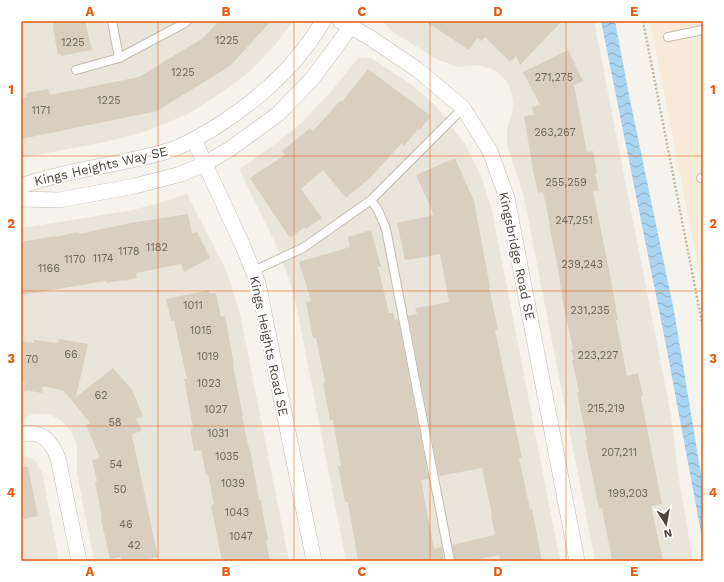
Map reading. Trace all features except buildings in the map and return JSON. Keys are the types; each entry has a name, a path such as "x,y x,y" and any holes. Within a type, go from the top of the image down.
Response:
{"street":[{"name":"Kings Heights Way SE","path":"21,186 43,178 139,159 173,149 194,140 228,119 269,88 302,52 315,35 323,21"},
{"name":"Kings Heights Way SE","path":"21,199 59,200 135,186 181,174 204,164 230,149 278,114 311,80 348,23"},
{"name":"Kingsbridge Road SE","path":"348,23 418,70 463,108 490,151 506,198 576,561"},
{"name":"Kings Heights Road SE","path":"194,140 258,283 314,561"},
{"path":"21,434 35,434 46,438 53,446 58,458 79,561"}],"lane":[{"path":"112,21 119,58"},
{"path":"76,70 119,58 187,21"},
{"path":"668,37 703,30"},
{"path":"253,271 303,248 371,200 463,108"},
{"path":"371,200 378,210 386,229 450,561"}],"path":[{"path":"643,21 703,328"}],"shaded area":[{"path":"21,21 293,21 274,46 250,71 224,91 188,114 141,133 105,142 21,158"},
{"path":"383,21 594,21 671,415 679,479 693,561 595,561 523,193 507,145 507,130 513,104 512,95 508,84 496,71 486,67 477,65 458,67 438,60 390,30"},
{"path":"650,21 703,21 703,292"},
{"path":"358,58 371,58 376,61 412,85 437,107 465,144 481,176 492,210 560,561 346,561 298,314 290,282 278,249 240,169 298,126 330,93"},
{"path":"187,194 227,272 240,314 289,561 94,561 77,473 77,446 73,434 62,421 49,414 35,414 21,418 21,228 128,211"},
{"path":"21,456 28,457 35,461 42,472 59,561 21,561"}],"water":[{"path":"601,21 615,21 674,311 703,486 703,543 665,340"}]}
